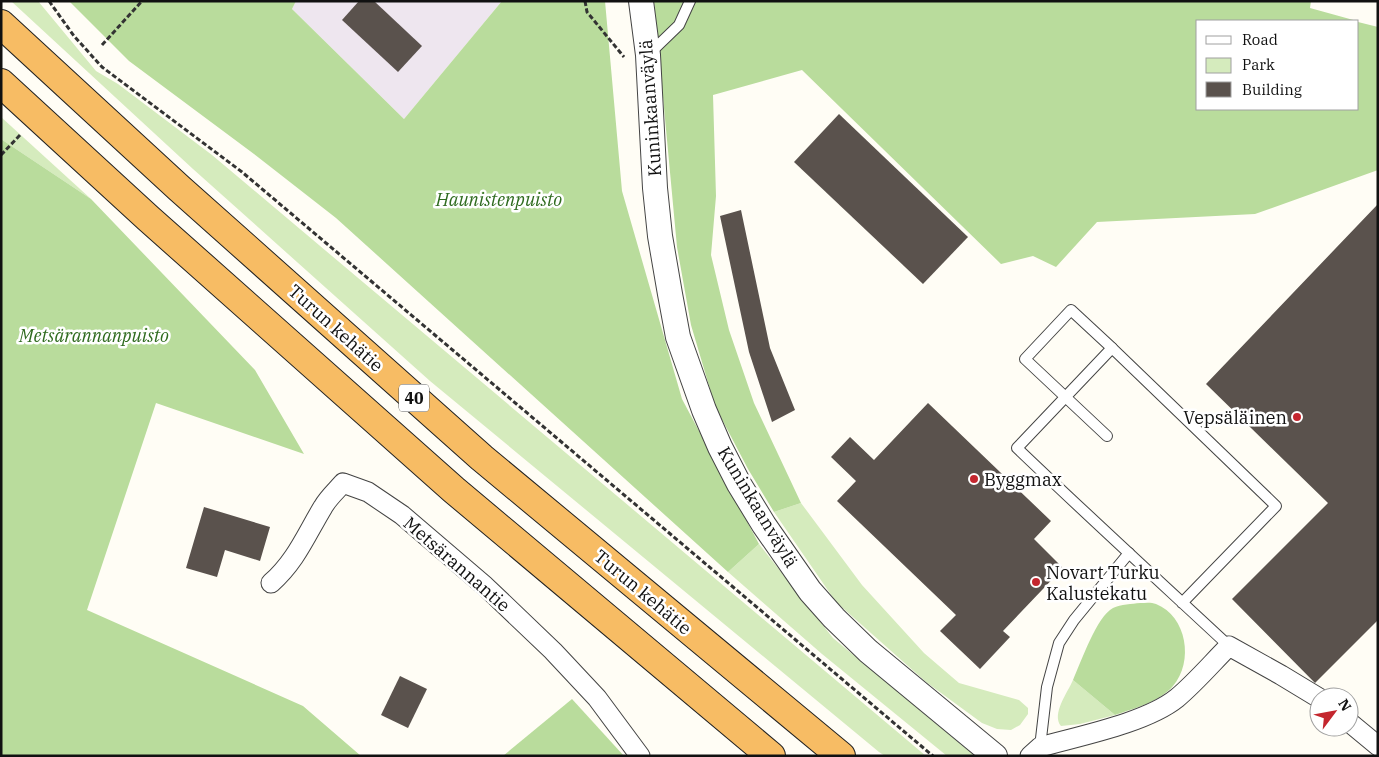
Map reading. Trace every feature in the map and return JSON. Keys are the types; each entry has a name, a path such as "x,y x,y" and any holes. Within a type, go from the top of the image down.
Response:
{"highway":[{"name":"Turun kehätie","path":"1,24 179,188 482,458 841,756"},
{"name":"40","path":"1,83 148,218 454,490 771,756"}],"street":[{"name":"Kuninkaanväylä","path":"641,1 648,55 655,188 660,236 670,294 678,337 704,410 720,447 739,484 764,525 810,591 834,618 868,651 995,756"},
{"name":"Metsärannantie","path":"271,583 283,573 296,557 324,504 343,483 368,492 402,515 478,580 552,651 597,698 640,756"},
{"path":"1035,752 1119,725 1155,711 1176,698 1229,646 1309,692"},
{"path":"1359,729 1376,741"}],"lane":[{"path":"648,55 679,25 690,1"},
{"path":"1107,436 1024,359 1071,310 1276,506 1182,603"},
{"path":"1112,348 1017,448 1229,646"},
{"path":"1035,752 1047,687 1058,643 1074,620 1129,553"}],"path":[{"path":"49,1 74,36 102,67 242,172 933,756"},
{"path":"102,45 142,1"},
{"path":"585,1 587,12 624,57"},
{"path":"1,155 22,132"}],"shaded area":[{"path":"296,1 502,1 404,119 292,9"}],"green space":[{"path":"11,1 38,1 96,71 118,84 212,155 926,756 885,756 879,752 430,381 193,169"},
{"name":"Haunistenpuisto","path":"69,1 296,1 292,9 404,119 502,1 605,1 622,191 682,399 759,544 728,572 336,218 129,61"},
{"path":"654,1 1311,1 1310,8 1353,20 1196,20 1196,110 1359,110 1359,22 1378,27 1378,170 1255,214 1097,222 1056,267 1033,256 1001,264 802,70 713,95 716,196 711,255 729,330 754,403 801,503 774,512 748,469 715,406 691,325 677,247"},
{"path":"1,117 91,199 1,139"},
{"name":"Metsärannanpuisto","path":"1,139 91,199 255,370 304,454 156,403 87,610 303,706 361,756 1,756"},
{"path":"801,503 862,585 924,653 959,683 1019,700 1028,708 1028,714 1020,725 1011,730 997,729 982,723 926,682 836,602 774,512"},
{"path":"759,544 833,638 975,756 947,756 822,654 728,572"},
{"path":"1140,603 1156,604 1175,618 1181,629 1184,641 1184,665 1180,676 1167,692 1146,704 1115,715 1073,680 1095,630 1107,613 1119,606"},
{"path":"1073,680 1115,715 1080,724 1061,726 1058,721 1059,709"},
{"path":"572,699 624,756 503,756"}],"building":[{"path":"359,1 374,1 422,46 398,72 342,20"},
{"path":"839,114 968,237 923,284 794,162"},
{"path":"1378,204 1378,620 1315,683 1232,599 1328,503 1206,384"},
{"path":"741,210 770,348 795,410 772,422 749,352 720,216"},
{"path":"928,403 1051,521 1034,539 1063,568 1003,631 1010,637 980,669 940,631 956,615 837,501 856,481 831,457 850,437 874,460"},
{"path":"204,507 270,527 260,561 225,550 217,577 186,568"},
{"path":"400,676 427,689 408,728 381,715"}],"place":[{"name":"Vepsäläinen","path":"1297,417"},
{"name":"Byggmax","path":"974,479"},
{"name":"Novart Turku Kalustekatu","path":"1036,582"}]}
